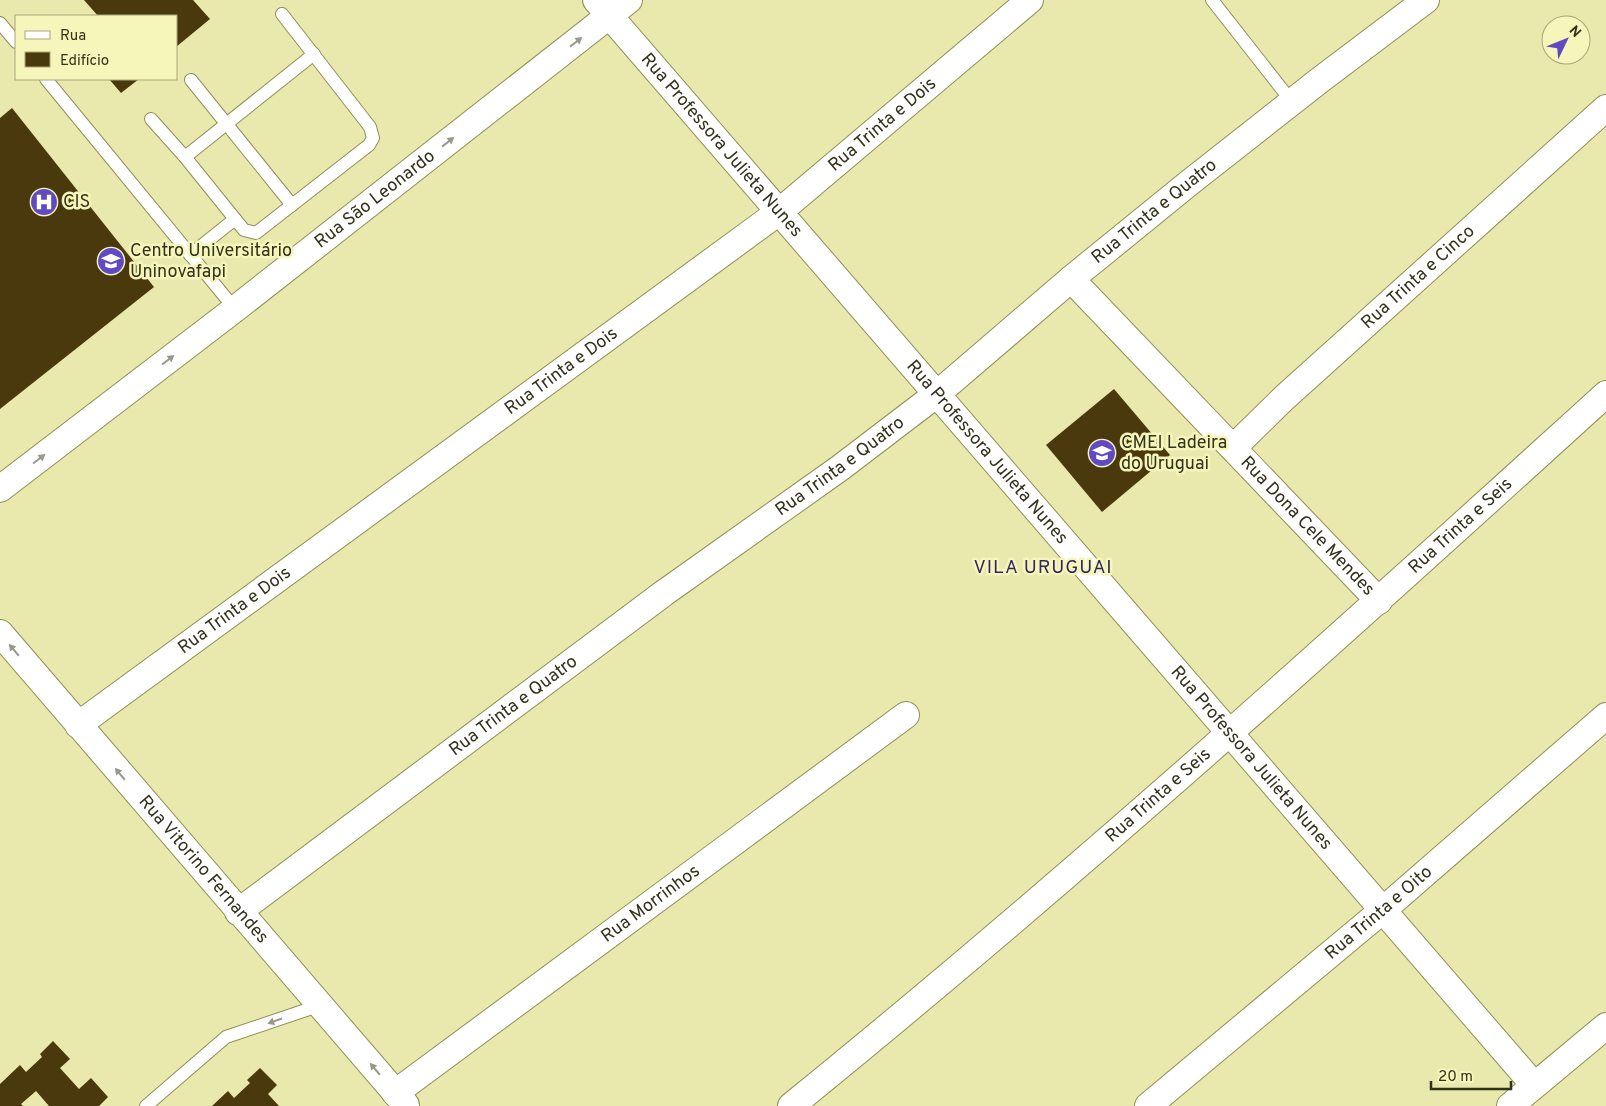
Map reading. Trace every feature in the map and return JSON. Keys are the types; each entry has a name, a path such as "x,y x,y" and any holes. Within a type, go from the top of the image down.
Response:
{"street":[{"name":"Rua Trinta e Dois","path":"78,725 779,212 1030,0"},
{"name":"Rua Trinta e Quatro","path":"238,912 656,599 840,468 937,394 1071,279 1292,102 1426,0"},
{"name":"Rua Professora Julieta Nunes","path":"611,5 779,212 1534,1084"},
{"name":"Rua São Leonardo","path":"0,488 235,309 611,5"},
{"name":"Rua Trinta e Cinco","path":"1233,448 1284,398 1606,108"},
{"name":"Rua Dona Cele Mendes","path":"1071,279 1379,601"},
{"name":"Rua Trinta e Seis","path":"791,1106 889,1026 1118,832 1379,601 1606,394"},
{"name":"Rua Vitorino Fernandes","path":"0,633 238,912 401,1099"},
{"name":"Rua Morrinhos","path":"401,1099 906,715"},
{"name":"Rua Trinta e Oito","path":"1148,1106 1383,910 1606,716"},
{"path":"1510,1106 1534,1084 1606,1026"}],"lane":[{"path":"1212,0 1292,102"},
{"path":"151,120 185,157 244,230 256,233 369,145 373,138 370,127 282,14"},
{"path":"0,23 15,41"},
{"path":"185,157 314,54"},
{"path":"47,80 235,309"},
{"path":"191,80 228,123 292,205"},
{"path":"190,255 235,219"},
{"path":"146,1106 226,1037 321,1005"}],"building":[{"path":"84,0 193,0 210,19 178,45 178,15 97,15"},
{"path":"110,80 138,80 121,93"},
{"name":"CIS","path":"12,108 154,287 0,409 0,118"},
{"name":"CMEI Ladeira do Uruguai","path":"1114,389 1170,455 1102,512 1046,445"},
{"path":"53,1041 70,1059 60,1068 79,1089 91,1078 108,1097 99,1106 49,1106 36,1091 21,1104 23,1106 0,1106 0,1084 20,1065 26,1072 42,1057 40,1054"},
{"path":"260,1068 277,1085 268,1094 279,1106 212,1106 228,1091 234,1098 250,1083 247,1080"}],"place":[{"name":"CIS","path":"44,202"},
{"name":"Centro Universitário Uninovafapi","path":"111,261"},
{"name":"CMEI Ladeira do Uruguai","path":"1102,453"}],"district":[{"name":"VILA URUGUAI","path":"1043,568"}]}
